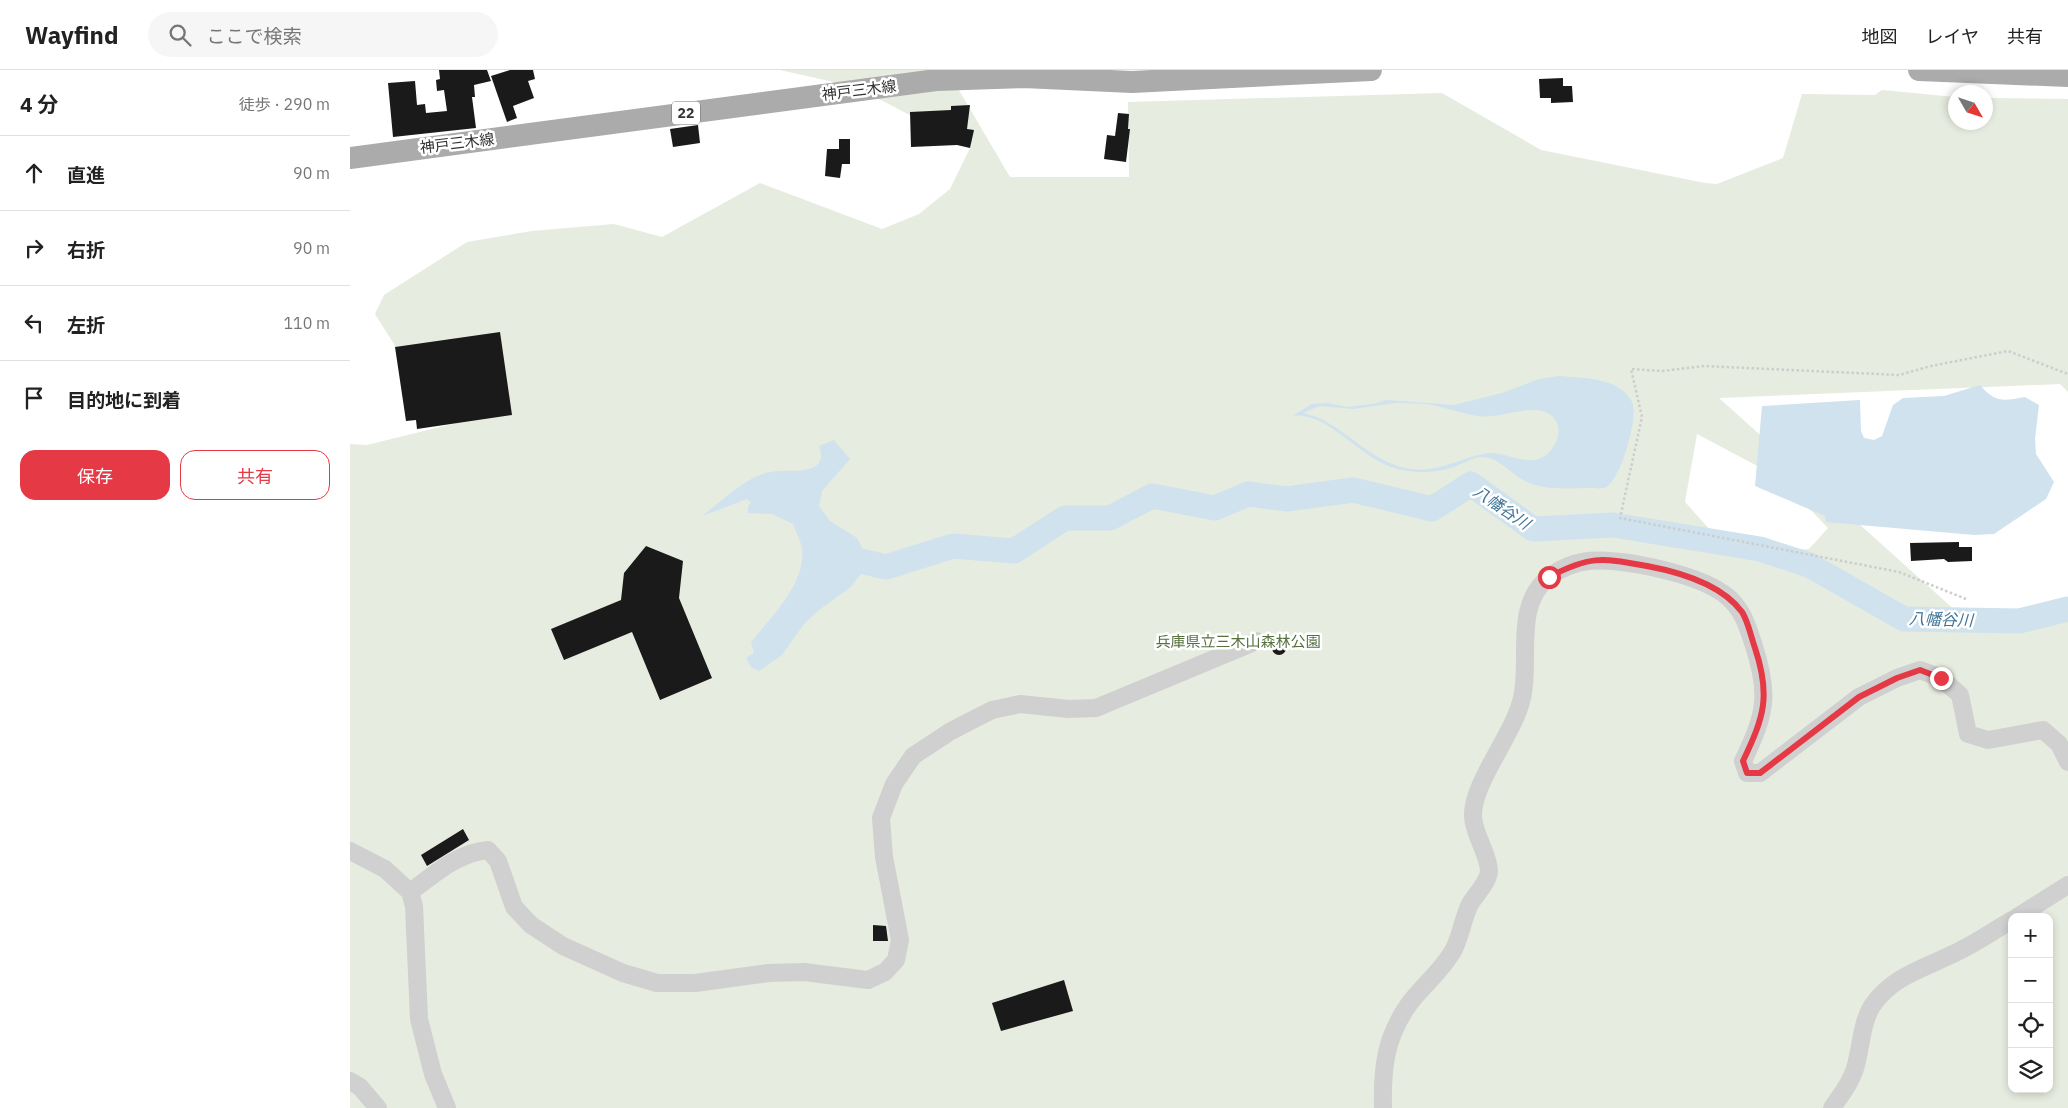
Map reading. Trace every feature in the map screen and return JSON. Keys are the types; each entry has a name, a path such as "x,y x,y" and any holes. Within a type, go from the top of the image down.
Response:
{"main road":[{"name":"神戸三木線","path":"350,158 936,80 1016,73 1132,82 1305,71 1371,70"},
{"path":"1919,70 2068,76"}],"street":[{"path":"1383,1108 1382,1073 1391,1037 1409,1004 1454,949 1471,904 1484,884 1489,871 1473,817 1476,796 1509,731 1522,698 1526,624 1534,596 1549,577 1574,564 1603,558 1658,568 1699,581 1727,596 1743,613 1762,670 1765,698 1759,728 1743,761 1747,773 1760,773 1859,697 1897,678 1920,670 1941,678 1960,695 1968,734 1988,740 2043,730 2060,744 2068,762"},
{"path":"410,892 455,859 472,851 488,850 498,861 514,907 531,925 562,946 623,973 657,983 695,983 769,973 804,972 868,980 885,972 896,960 900,940 884,856 881,818 894,784 914,756 951,731 992,710 1020,704 1069,709 1096,708 1257,640"},
{"path":"350,851 385,869 410,892 414,906 419,1018 433,1074 448,1108"},
{"path":"2023,913 2068,884"},
{"path":"1832,1108 1856,1068 1864,1028 1872,1006 1890,985 1910,973 1957,953 2008,922"},
{"path":"350,1081 360,1087 378,1108"}],"path":[{"path":"1966,599 1899,572 1620,518 1642,417 1630,370 1662,371 1704,366 1899,375 1930,366 2008,351 2068,374"}],"green space":[{"name":"兵庫県立三木山森林公園","path":"780,70 947,70 1010,177 1129,177 1128,102 1442,93 1541,150 1717,184 1783,158 1802,94 1875,95 1882,90 1948,96 1948,130 1993,130 1993,98 2068,99 2068,392 2060,384 1719,398 1977,630 2068,620 2068,1108 350,1108 350,444 367,445 493,414 406,363 375,314 384,295 467,242 532,231 614,224 662,237 760,183 882,229 919,214 950,189 972,144 950,136 856,87","holes":["1697,434 1780,478 1828,528 1809,549 1774,551 1713,533 1685,502"]}],"water":[{"path":"1559,376 1600,380 1619,388 1632,402 1633,421 1627,449 1616,475 1610,484 1604,488 1540,486 1525,481 1501,464 1490,458 1483,457 1436,471 1413,472 1398,469 1367,454 1318,420 1305,416 1292,416 1312,404 1328,403 1347,407 1373,404 1387,400 1454,405 1502,393 1539,379","holes":["1396,403 1432,405 1478,416 1494,416 1538,410 1552,416 1556,421 1558,434 1549,453 1536,460 1490,453 1420,470 1398,466 1386,461 1332,425 1303,413 1319,406 1353,409"]},
{"path":"1980,385 1995,398 2005,400 2025,397 2039,405 2035,439 2036,454 2054,482 2046,499 1994,534 1974,535 1826,522 1825,516 1755,486 1762,406 1860,400 1861,431 1864,438 1874,440 1882,436 1893,405 1903,398 1944,396"},
{"path":"834,440 850,459 822,491 819,506 830,521 857,538 867,558 866,567 851,587 819,610 804,624 782,655 759,671 751,667 746,658 754,653 751,642 786,599 799,575 802,562 800,540 793,524 772,514 748,513 748,507 751,502 747,499 702,516 744,484 762,474 812,468 817,465 821,458 819,446"}],"building":[{"path":"439,70 487,70 491,81 474,85 475,97 472,97 476,128 393,137 388,83 415,81 417,105 425,104 426,113 447,111 444,90 437,91 436,80 440,79"},
{"path":"510,70 533,70 535,79 528,81 534,98 513,106 517,118 507,122 491,76"},
{"path":"1563,78 1563,86 1572,86 1573,102 1551,103 1551,98 1540,98 1539,79"},
{"path":"970,105 967,129 974,130 970,148 957,145 911,147 910,112 951,110 951,106"},
{"path":"1118,113 1129,114 1128,129 1130,129 1126,162 1104,159 1107,135 1115,136"},
{"path":"698,125 700,143 673,147 670,129"},
{"path":"839,139 850,139 850,164 842,164 840,178 825,176 827,149 839,149"},
{"path":"500,332 512,415 417,429 416,420 406,421 395,347"},
{"path":"1959,542 1959,547 1972,547 1972,561 1948,562 1944,559 1911,561 1910,543"},
{"path":"646,546 683,561 679,598 712,678 660,700 632,632 564,660 551,629 621,600 624,573"},
{"path":"1276,641 1282,641 1286,648 1282,655 1276,655 1272,651 1272,645"},
{"path":"463,829 469,840 427,866 421,855"},
{"path":"873,925 886,926 888,941 873,941"},
{"path":"1064,980 1073,1011 1001,1031 992,1003"}],"waterway":[{"name":"八幡谷川","path":"861,561 886,567 953,546 1014,551 1065,518 1110,518 1152,496 1215,508 1248,494 1287,499 1353,490 1432,509 1471,484 1533,529 1613,525 1760,549 1809,565 1904,619 2019,621 2068,609"}],"route":[{"path":"1549,577 1574,564 1603,558 1658,568 1699,581 1727,596 1743,613 1762,670 1765,698 1759,728 1743,761 1747,773 1760,773 1859,697 1897,678 1920,670 1941,678"}]}
